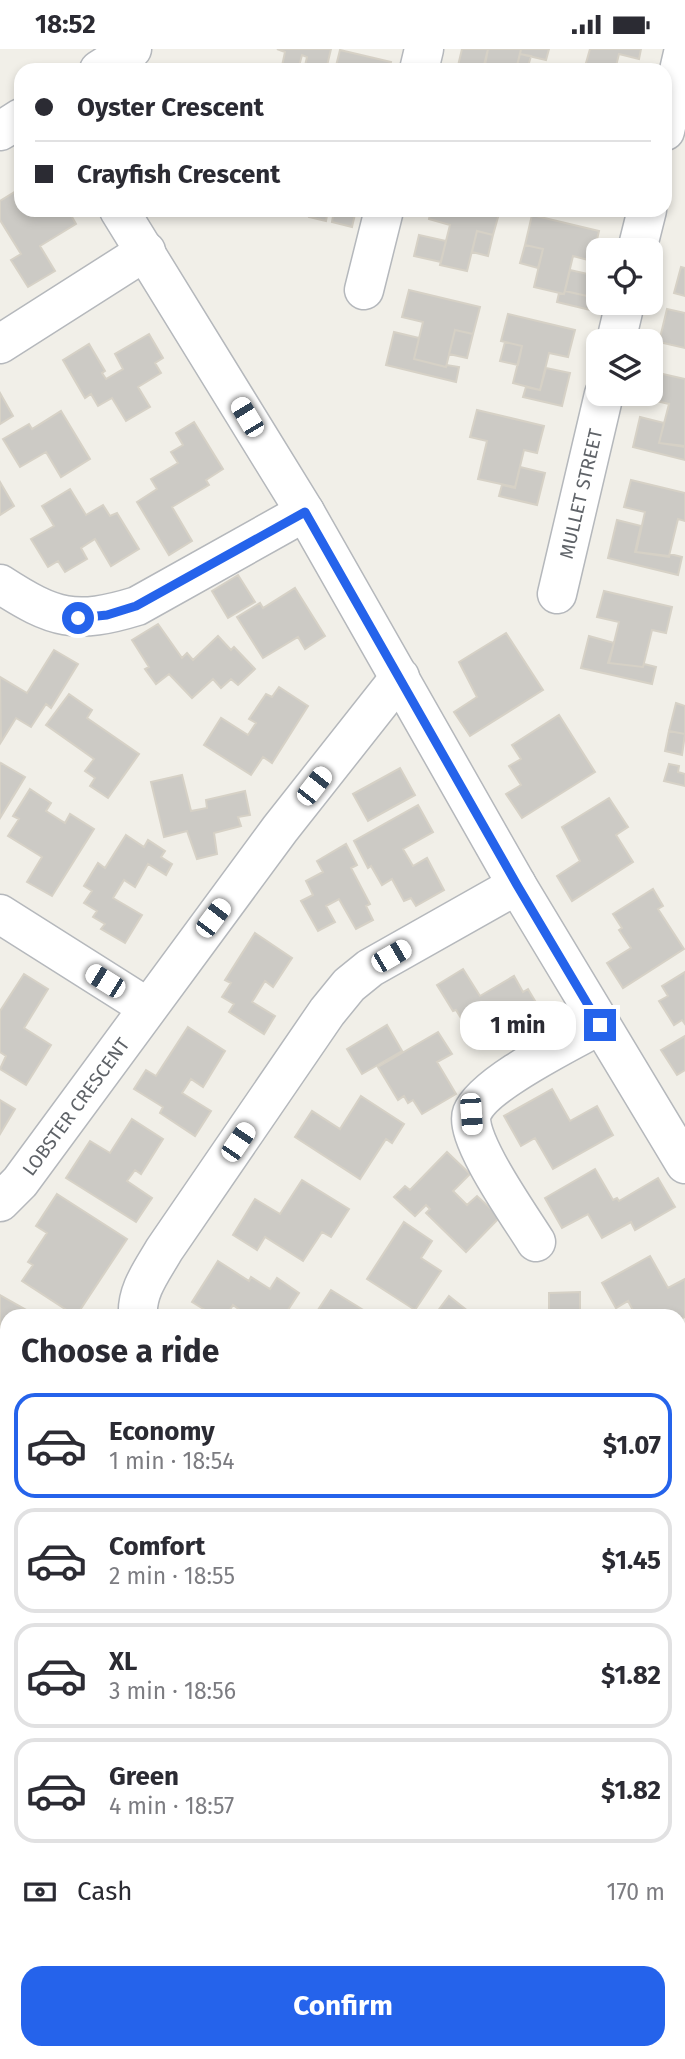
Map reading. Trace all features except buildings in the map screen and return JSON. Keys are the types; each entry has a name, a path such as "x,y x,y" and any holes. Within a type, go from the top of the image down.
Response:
{"street":[{"path":"110,63 132,49"},
{"path":"672,101 684,49"},
{"path":"124,217 305,512 517,885 685,1164"},
{"path":"144,217 146,251"},
{"path":"364,289 382,217"},
{"path":"640,238 645,217"},
{"path":"0,344 146,251"},
{"name":"MULLET STREET","path":"557,594 601,406"},
{"path":"0,584 51,614 78,618 107,615 136,606 305,512"},
{"name":"LOBSTER CRESCENT","path":"0,1202 20,1182 279,829 400,677"},
{"path":"137,1309 146,1279 164,1250 327,1012 349,985 370,968 517,885"},
{"path":"0,914 147,1007"},
{"path":"536,1242 480,1152 472,1132 471,1114 484,1096 502,1082 600,1025"}],"route":[{"path":"78,618 107,615 136,606 305,512 517,885 600,1025"}]}
